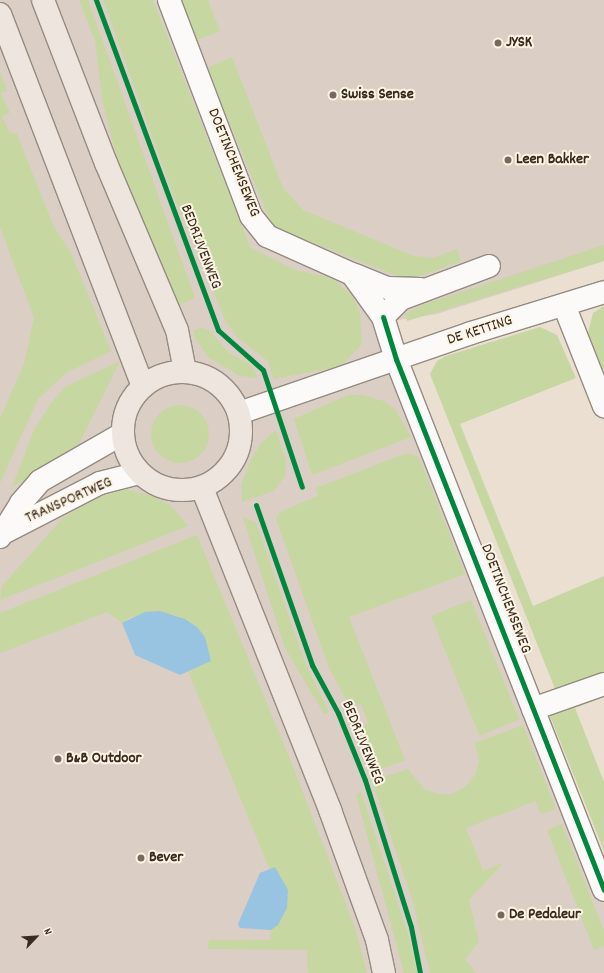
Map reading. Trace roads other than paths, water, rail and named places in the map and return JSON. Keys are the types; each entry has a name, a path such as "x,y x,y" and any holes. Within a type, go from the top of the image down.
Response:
{"main road":[{"path":"43,0 106,163 177,330 184,372"},
{"path":"0,14 143,386"},
{"path":"184,372 203,375 218,384 231,397 239,414 242,436 236,458 221,476 202,488 168,489 139,472 125,448 122,434 129,405 143,386 170,373 184,372"},
{"path":"202,488 330,810 377,940 384,973"}],"street":[{"name":"DOETINCHEMSEWEG","path":"169,0 251,216 268,236 352,274 388,288 411,291 431,288"},
{"name":"DOETINCHEMSEWEG","path":"383,317 401,300 489,266"},
{"name":"DOETINCHEMSEWEG","path":"352,274 383,317 396,359 604,890"},
{"name":"DE KETTING","path":"396,359 604,292"},
{"path":"564,305 604,406"},
{"path":"239,414 396,359"},
{"name":"TRANSPORTWEG","path":"1,535 40,481 122,434"},
{"name":"TRANSPORTWEG","path":"1,535 100,484 139,472"},
{"path":"533,709 604,684"}],"water":[{"path":"160,611 185,619 197,627 205,637 211,661 180,675 135,655 122,623 145,612"},
{"path":"275,867 288,890 287,908 278,925 271,930 240,928 238,924 260,873"}],"place":[{"name":"JYSK","path":"498,43"},
{"name":"Swiss Sense","path":"333,95"},
{"name":"Leen Bakker","path":"508,160"},
{"name":"B&B Outdoor","path":"58,759"},
{"name":"Bever","path":"141,858"},
{"name":"De Pedaleur","path":"501,915"}]}
